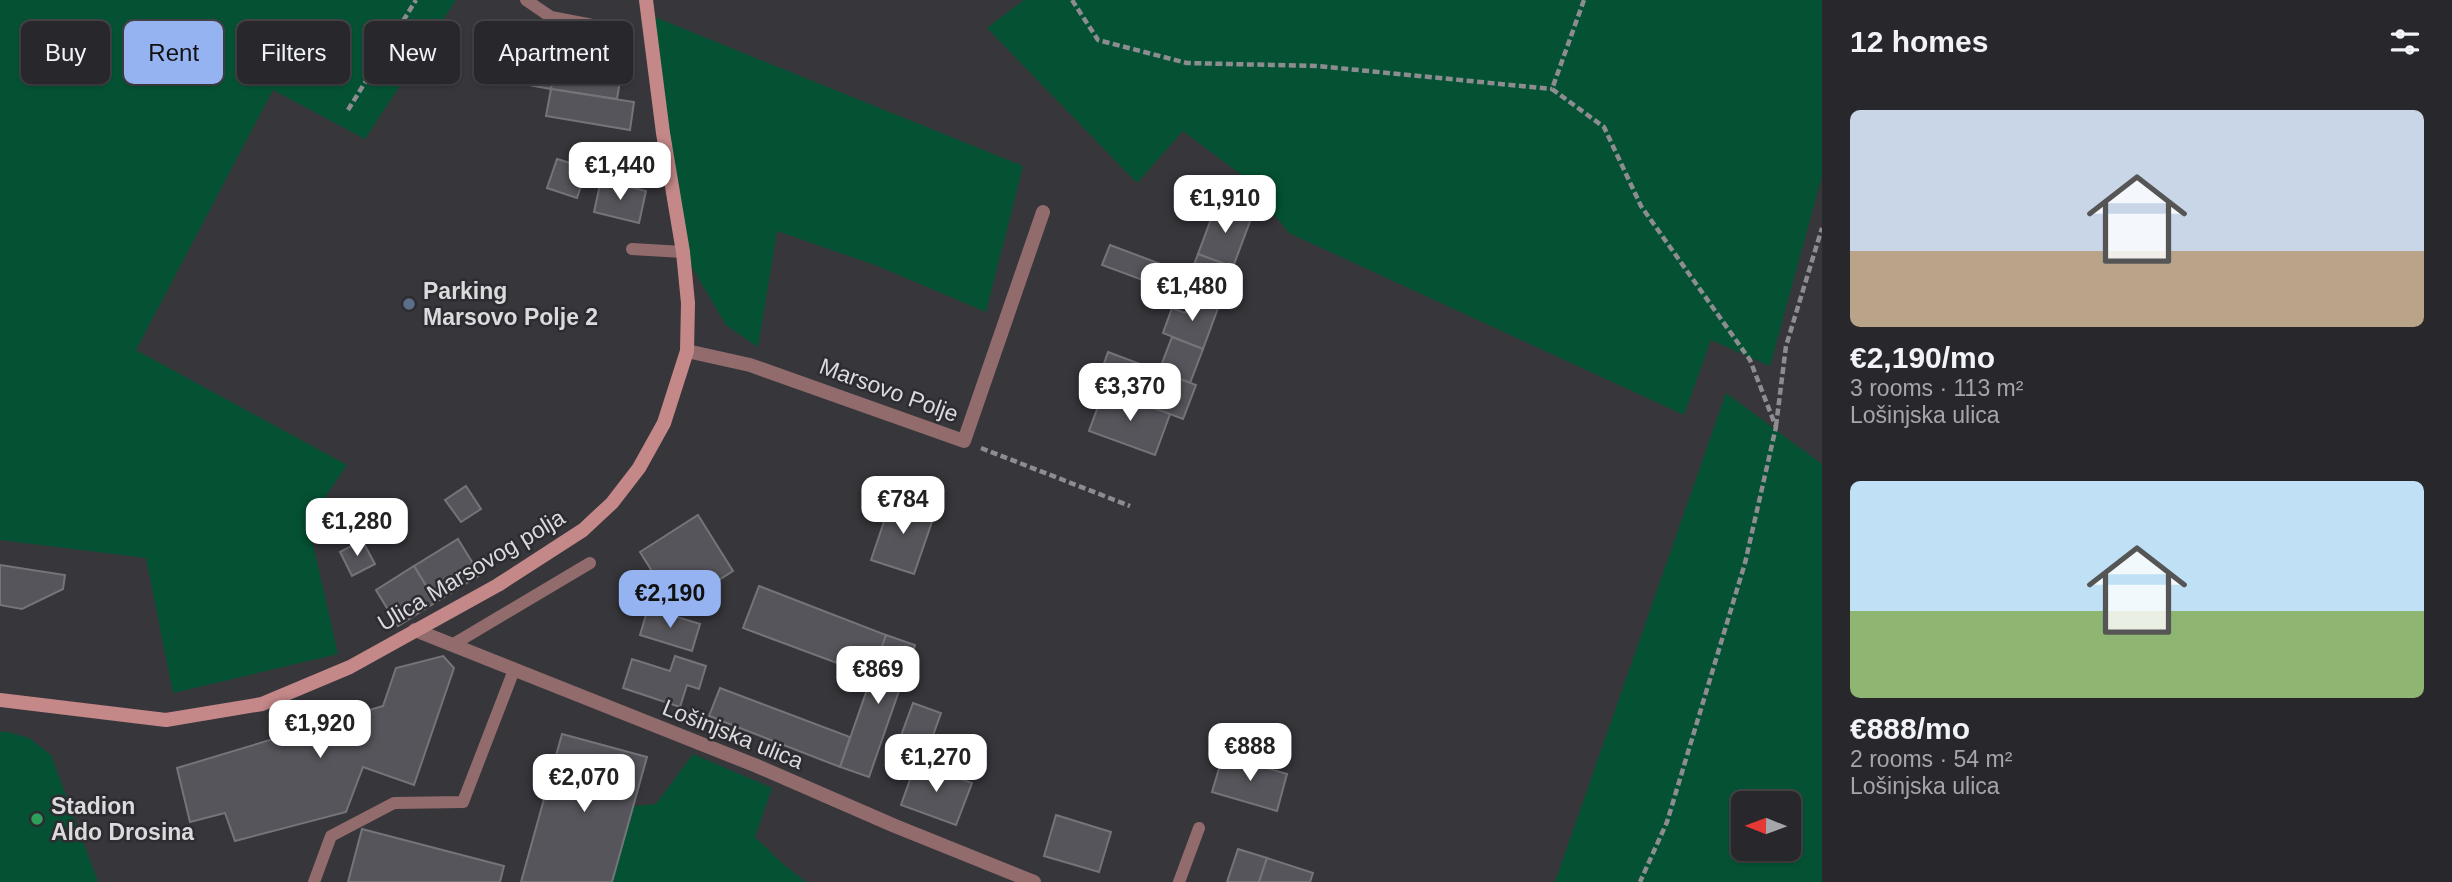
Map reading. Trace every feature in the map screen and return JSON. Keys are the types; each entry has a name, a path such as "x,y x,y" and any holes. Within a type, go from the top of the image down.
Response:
{"main road":[{"name":"Ulica Marsovog polja","path":"0,701 166,720 262,704 350,667 498,585 583,530 612,503 639,468 664,423 687,351 688,303 683,252 663,133 646,0"}],"street":[{"name":"Marsovo Polje","path":"687,351 750,365 964,441 1043,212"},
{"name":"Lošinjska ulica","path":"415,630 757,766 1034,882"}],"lane":[{"path":"526,0 551,17 572,21"},
{"path":"632,249 683,252"},
{"path":"452,645 590,563"},
{"path":"314,882 331,836 394,803 463,802 514,670"},
{"path":"1179,882 1199,828"}],"path":[{"path":"348,110 416,0"},
{"path":"1072,0 1098,40 1187,63 1317,66 1552,89 1604,127 1641,206 1750,360 1776,427"},
{"path":"1552,89 1584,0"},
{"path":"1640,882 1667,822 1745,563 1776,427 1786,346 1822,228"},
{"path":"964,441 1130,506"}],"green space":[{"path":"0,0 456,0 442,21 364,21 364,84 401,84 365,139 273,90 136,350 347,465 308,522 338,654 173,693 146,558 0,540"},
{"path":"1024,0 1822,0 1822,176 1770,366 1711,340 1684,415 1289,233 1243,176 1183,131 1137,183 987,28"},
{"path":"647,14 1023,166 986,312 875,265 777,231 758,347 726,325 683,252"},
{"path":"1726,393 1822,464 1822,882 1555,882"},
{"name":"Stadion Aldo Drosina","path":"4,731 29,738 51,755 98,882 0,882 0,733"},
{"path":"693,754 772,788 755,837 806,882 612,882 634,806 656,804"}],"building":[{"path":"523,84 552,84 551,89"},
{"path":"552,84 620,84 617,99 551,89"},
{"path":"551,89 634,102 630,130 546,116"},
{"path":"557,159 587,168 577,198 547,188"},
{"path":"601,180 646,191 639,223 594,212"},
{"path":"1217,203 1252,216 1233,267 1198,254"},
{"path":"1110,245 1190,275 1186,286 1194,289 1191,298 1102,265"},
{"path":"1198,254 1233,267 1218,308 1191,298 1194,289 1186,286"},
{"path":"1191,298 1218,308 1203,349 1163,333 1172,308 1185,313"},
{"path":"1172,337 1203,349 1190,383 1159,371"},
{"path":"1108,352 1196,385 1183,419 1096,386"},
{"path":"1104,390 1170,414 1155,455 1089,431"},
{"path":"466,486 481,509 461,522 445,500"},
{"path":"892,498 935,513 914,574 871,560"},
{"path":"698,515 733,571 675,608 640,552"},
{"path":"458,539 480,575 436,602 414,566"},
{"path":"362,540 375,564 352,576 340,552"},
{"path":"0,565 65,575 63,589 22,609 0,605"},
{"path":"414,566 436,602 398,626 376,590"},
{"path":"759,586 886,635 872,676 743,628"},
{"path":"648,608 700,624 692,651 640,635"},
{"path":"886,635 915,645 869,777 840,767"},
{"path":"443,656 454,668 414,785 363,767 346,812 235,841 225,813 190,822 177,768 383,706 396,668"},
{"path":"675,656 706,666 699,689 687,685 680,707 623,688 632,659 670,671"},
{"path":"720,688 850,737 840,767 709,716"},
{"path":"913,703 941,713 926,755 898,744"},
{"path":"562,734 647,757 612,882 521,882"},
{"path":"1223,755 1287,774 1277,811 1212,792"},
{"path":"916,763 972,783 956,825 901,805"},
{"path":"1056,815 1111,832 1099,872 1044,856"},
{"path":"362,829 504,866 500,882 348,882"},
{"path":"1238,849 1267,858 1259,882 1227,882"},
{"path":"1267,858 1313,873 1310,882 1259,882"}],"place":[{"name":"Parking Marsovo Polje 2","path":"409,304"},
{"name":"Stadion Aldo Drosina","path":"37,819"}]}
